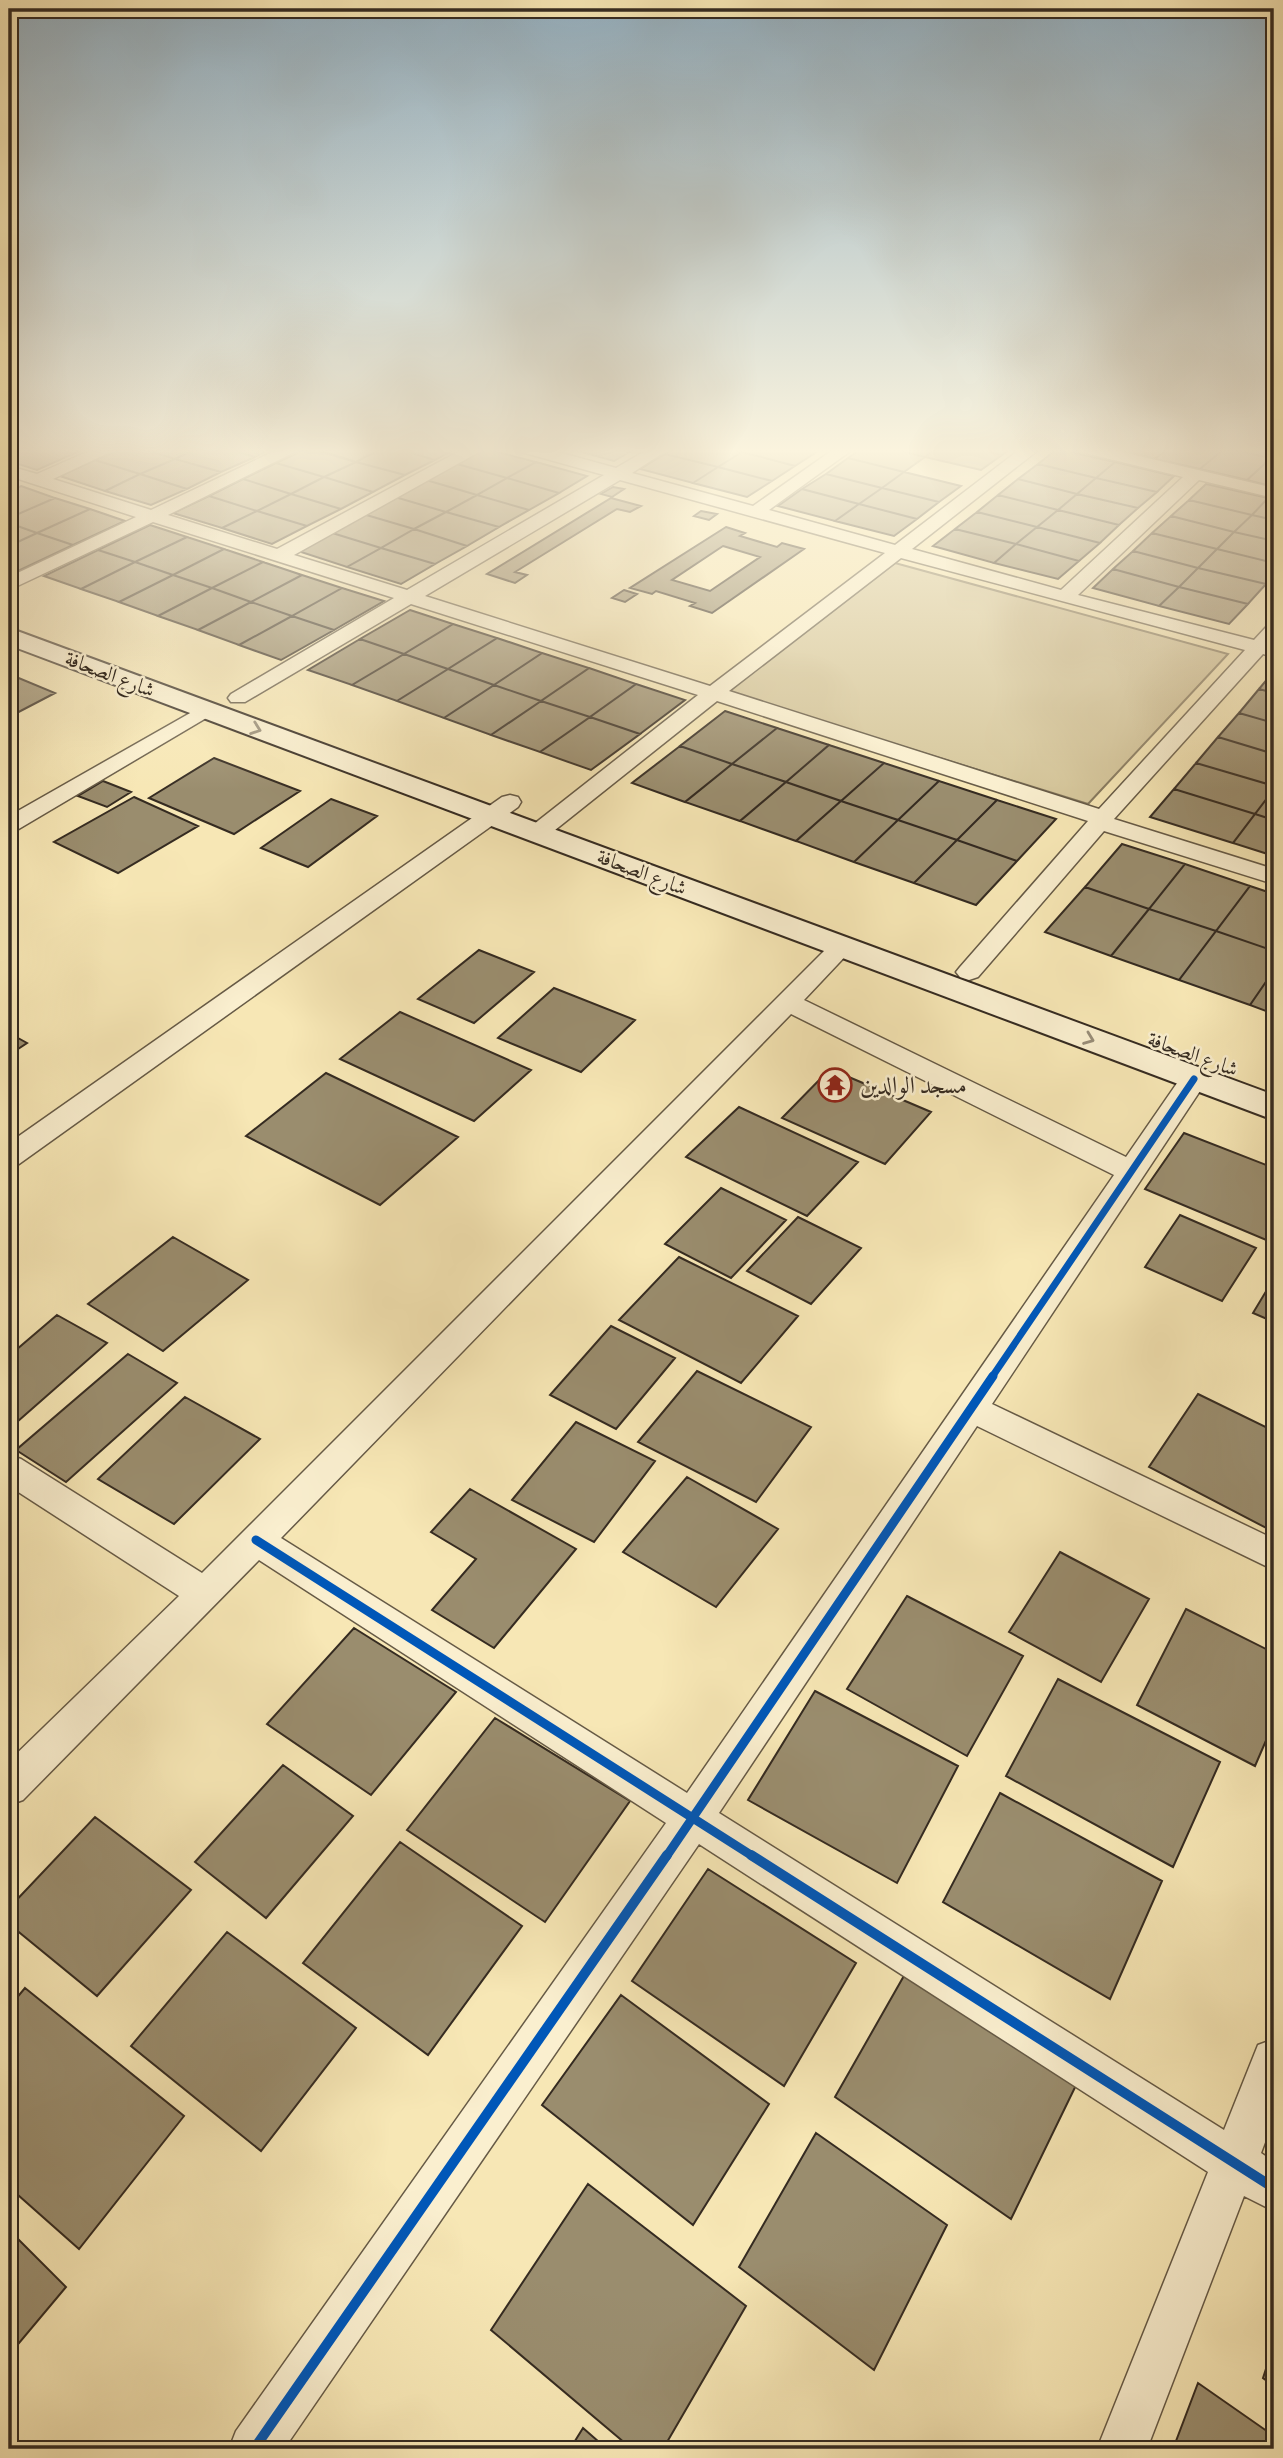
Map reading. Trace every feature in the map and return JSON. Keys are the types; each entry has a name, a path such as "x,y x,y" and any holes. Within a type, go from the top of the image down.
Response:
{"main road":[{"name":"شارع الصحافة","path":"9,616 237,698 500,809"},
{"name":"شارع الصحافة","path":"9,636 206,710 969,972 1274,1084"},
{"name":"شارع الصحافة","path":"546,825 842,947 1274,1108"}],"street":[{"path":"9,584 57,562"},
{"path":"291,562 715,692 1274,877"},
{"path":"237,698 470,562"},
{"path":"546,825 887,562"},
{"path":"936,562 1266,650"},
{"path":"1065,597 1103,562"},
{"path":"969,972 1101,820 1266,650 1274,630"},
{"path":"9,825 206,710"},
{"path":"9,1157 500,809"},
{"path":"9,1787 205,1594 842,947"},
{"path":"788,1002 1131,1171"},
{"path":"254,2449 693,1818 1194,1079"},
{"path":"970,1408 1274,1555"},
{"path":"9,1469 205,1594"},
{"path":"256,1540 1274,2188"},
{"path":"1122,2449 1274,2061"}],"shaded area":[{"path":"895,563 1228,654 1088,804 727,692"}],"building":[{"path":"9,562 38,562 18,571 9,568"},
{"path":"74,562 135,562 81,589 44,576"},
{"path":"135,562 173,575 119,602 81,589"},
{"path":"136,562 199,562 173,575"},
{"path":"199,562 263,562 212,588 173,575"},
{"path":"263,562 302,575 251,602 212,588"},
{"path":"331,562 356,562 347,567"},
{"path":"356,562 435,564 401,584 347,567"},
{"path":"507,562 532,562 515,572 527,575 515,583 487,574"},
{"path":"671,562 699,562 672,580 710,591 753,562 786,562 712,613 690,606 695,603 656,591 652,594 630,588"},
{"path":"995,562 1078,562 1058,579"},
{"path":"1121,562 1174,562 1198,568 1179,587 1113,569"},
{"path":"1174,562 1204,562 1198,568"},
{"path":"1204,562 1269,562 1274,563 1274,575 1266,584 1198,568"},
{"path":"1198,568 1266,584 1248,604 1179,587"},
{"path":"1113,569 1179,587 1159,606 1093,588"},
{"path":"173,575 212,588 158,616 119,602"},
{"path":"302,575 342,588 292,616 251,602"},
{"path":"1179,587 1248,604 1229,624 1159,606"},
{"path":"212,588 251,602 198,630 158,616"},
{"path":"342,588 384,601 334,630 292,616"},
{"path":"624,590 637,594 625,602 612,598"},
{"path":"251,602 292,616 239,645 198,630"},
{"path":"410,610 453,624 404,654 360,639"},
{"path":"292,616 334,630 281,660 239,645"},
{"path":"453,624 497,638 448,669 404,654"},
{"path":"497,638 542,653 494,685 448,669"},
{"path":"360,639 404,654 352,685 308,670"},
{"path":"542,653 589,668 541,701 494,685"},
{"path":"404,654 448,669 397,701 352,685"},
{"path":"589,668 636,684 590,717 541,701"},
{"path":"448,669 494,685 444,718 397,701"},
{"path":"1274,671 1274,693 1259,689"},
{"path":"9,674 55,693 9,717"},
{"path":"636,684 685,700 640,734 590,717"},
{"path":"494,685 541,701 491,735 444,718"},
{"path":"1259,689 1274,693 1274,723 1239,713"},
{"path":"541,701 590,717 540,752 491,735"},
{"path":"725,711 777,728 732,764 680,746"},
{"path":"1239,713 1274,723 1274,754 1218,737"},
{"path":"590,717 640,734 591,770 540,752"},
{"path":"777,728 829,745 786,782 732,764"},
{"path":"1218,737 1274,754 1274,786 1196,763"},
{"path":"829,745 884,763 841,801 786,782"},
{"path":"680,746 732,764 685,802 632,783"},
{"path":"214,758 300,791 234,834 149,798"},
{"path":"884,763 939,781 898,820 841,801"},
{"path":"1196,763 1274,786 1274,789 1255,814 1174,789"},
{"path":"732,764 786,782 740,821 685,802"},
{"path":"103,781 131,792 107,807 78,796"},
{"path":"939,781 997,800 957,840 898,820"},
{"path":"786,782 841,801 796,841 740,821"},
{"path":"1174,789 1255,814 1233,843 1150,817"},
{"path":"1274,789 1274,820 1255,814"},
{"path":"134,797 198,826 118,873 54,842"},
{"path":"331,799 377,816 308,867 261,848"},
{"path":"997,800 1056,819 1017,861 957,840"},
{"path":"841,801 898,820 854,862 796,841"},
{"path":"1255,814 1274,820 1274,856 1233,843"},
{"path":"898,820 957,840 914,883 854,862"},
{"path":"957,840 1017,861 976,905 914,883"},
{"path":"1122,844 1185,864 1149,909 1085,887"},
{"path":"1185,864 1250,886 1216,931 1149,909"},
{"path":"1250,886 1274,894 1274,951 1216,931"},
{"path":"1085,887 1149,909 1111,956 1045,932"},
{"path":"1149,909 1216,931 1179,980 1111,956"},
{"path":"1216,931 1274,951 1274,970 1250,1005 1179,980"},
{"path":"479,950 534,972 474,1023 418,999"},
{"path":"1274,970 1274,1014 1250,1005"},
{"path":"554,988 635,1020 581,1072 498,1038"},
{"path":"400,1012 531,1070 474,1121 340,1059"},
{"path":"9,1033 27,1043 9,1055"},
{"path":"830,1069 931,1112 885,1164 782,1118"},
{"path":"326,1073 458,1137 380,1205 246,1136"},
{"path":"739,1107 858,1162 807,1216 686,1157"},
{"path":"1184,1133 1274,1168 1274,1237 1271,1242 1145,1189"},
{"path":"721,1188 786,1220 731,1278 665,1244"},
{"path":"1180,1215 1256,1248 1222,1301 1145,1267"},
{"path":"798,1217 861,1248 811,1304 747,1271"},
{"path":"173,1237 248,1280 163,1351 88,1304"},
{"path":"679,1257 798,1316 741,1383 619,1320"},
{"path":"1274,1278 1274,1322 1253,1313"},
{"path":"57,1315 107,1343 9,1429 9,1356"},
{"path":"611,1326 675,1358 616,1429 550,1395"},
{"path":"128,1354 177,1383 66,1482 16,1450"},
{"path":"697,1371 811,1427 756,1502 638,1442"},
{"path":"1198,1394 1274,1431 1274,1532 1149,1467"},
{"path":"185,1397 260,1439 174,1524 98,1479"},
{"path":"576,1422 655,1461 594,1542 512,1500"},
{"path":"687,1477 778,1529 716,1607 623,1552"},
{"path":"470,1489 576,1549 494,1648 432,1610 476,1559 431,1532"},
{"path":"1060,1552 1149,1599 1101,1682 1009,1632"},
{"path":"907,1596 1023,1656 967,1756 847,1689"},
{"path":"1186,1609 1274,1653 1274,1722 1255,1766 1137,1705"},
{"path":"354,1628 456,1692 371,1795 267,1724"},
{"path":"1058,1679 1220,1762 1173,1867 1006,1776"},
{"path":"815,1691 958,1766 897,1883 748,1800"},
{"path":"495,1718 630,1801 545,1922 407,1830"},
{"path":"283,1765 353,1816 266,1918 195,1862"},
{"path":"1000,1793 1162,1881 1110,1999 943,1902"},
{"path":"95,1817 191,1890 97,1996 9,1924 9,1908"},
{"path":"400,1842 522,1926 428,2055 303,1963"},
{"path":"708,1869 856,1963 784,2086 632,1981"},
{"path":"227,1932 356,2028 261,2151 131,2046"},
{"path":"909,1967 1080,2077 1011,2219 835,2097"},
{"path":"25,1988 184,2116 79,2249 9,2187 9,2007"},
{"path":"621,1995 769,2104 693,2225 542,2105"},
{"path":"816,2133 947,2225 874,2370 739,2267"},
{"path":"588,2184 746,2306 663,2449 632,2449 491,2330"},
{"path":"9,2230 66,2287 9,2355"},
{"path":"1274,2344 1274,2386 1263,2378"},
{"path":"1198,2383 1274,2436 1274,2449 1173,2449"},
{"path":"583,2428 607,2449 570,2449"}],"cycle path":[{"path":"254,2449 693,1818 1194,1079"},
{"path":"256,1540 1274,2188"}],"place":[{"name":"مسجد الوالدين","path":"835,1085"}]}
